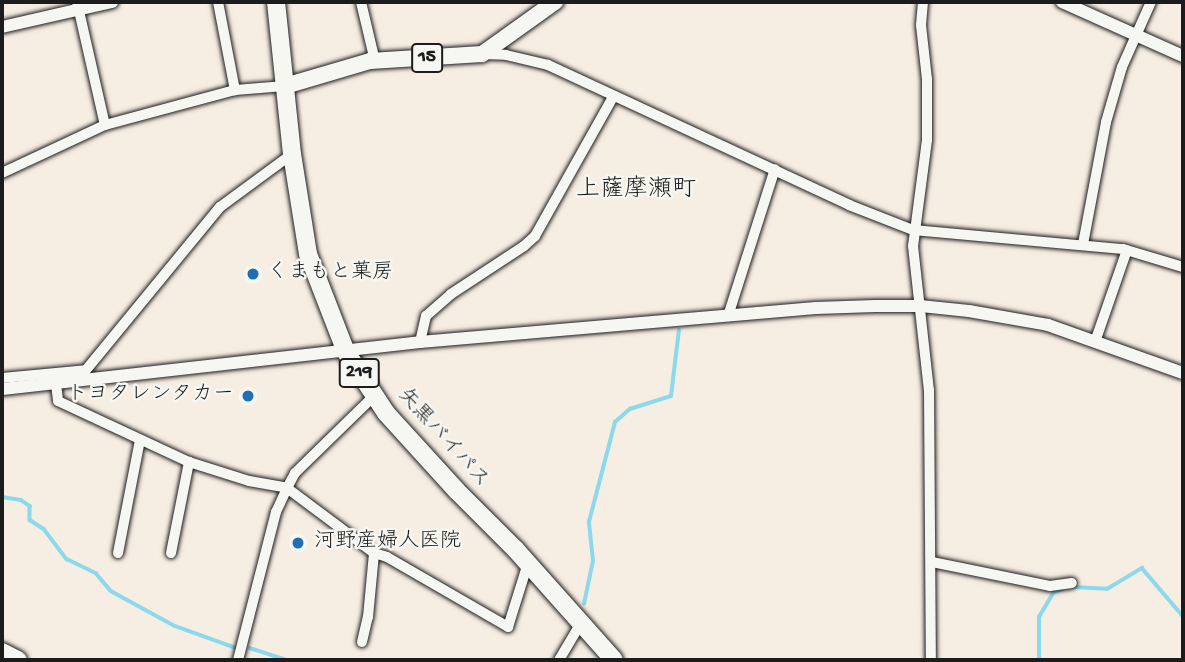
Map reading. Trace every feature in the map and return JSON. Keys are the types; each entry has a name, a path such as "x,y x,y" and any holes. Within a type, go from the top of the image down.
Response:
{"highway":[{"name":"矢黒バイパス","path":"276,2 292,154 308,254 346,352 373,397 457,491 528,563 614,660"},
{"path":"2,652 18,660"}],"main road":[{"path":"482,54 536,8 555,2"},
{"name":"15","path":"285,86 374,61 482,54"}],"street":[{"path":"2,27 78,6 112,2"},
{"path":"218,2 235,90"},
{"path":"361,2 374,61"},
{"path":"923,2 921,25 927,79 927,140 913,230 929,390 931,660"},
{"path":"1062,2 1183,56"},
{"path":"1083,244 1106,122 1122,66 1152,2"},
{"path":"78,6 105,125"},
{"path":"482,54 506,55 548,65 613,97 665,117 849,205 913,230 1127,250 1183,267"},
{"path":"2,173 105,125 235,90 285,86"},
{"path":"420,342 426,316 451,294 524,246 534,236 613,97"},
{"path":"2,378 86,370 220,206 292,154"},
{"path":"728,316 775,169"},
{"path":"1096,339 1127,250"},
{"path":"2,389 420,342 816,308 920,306 1048,325 1096,339 1183,373"},
{"path":"56,384 58,401 188,462 249,481 287,488 374,553 387,557 509,627 528,563"},
{"path":"239,660 276,512 287,488 296,473 373,397"},
{"path":"118,553 140,440"},
{"path":"171,553 188,462"},
{"path":"362,642 374,553"},
{"path":"932,562 1050,586 1072,583"},
{"path":"559,660 581,623"}],"waterway":[{"path":"584,604 593,561 589,522 615,422 630,409 671,396 679,330"},
{"path":"2,497 21,500 30,506 30,520 44,529 67,559 96,573 111,591 175,626 236,648"},
{"path":"1073,587 1107,589 1142,568 1183,616"},
{"path":"1039,660 1039,617 1054,592 1063,589"},
{"path":"250,648 286,660"}],"place":[{"name":"くまもと菓房","path":"253,274"},
{"name":"トヨタレンタカー","path":"248,396"},
{"name":"河野産婦人医院","path":"298,543"}],"district":[{"name":"上薩摩瀬町","path":"636,191"}]}
